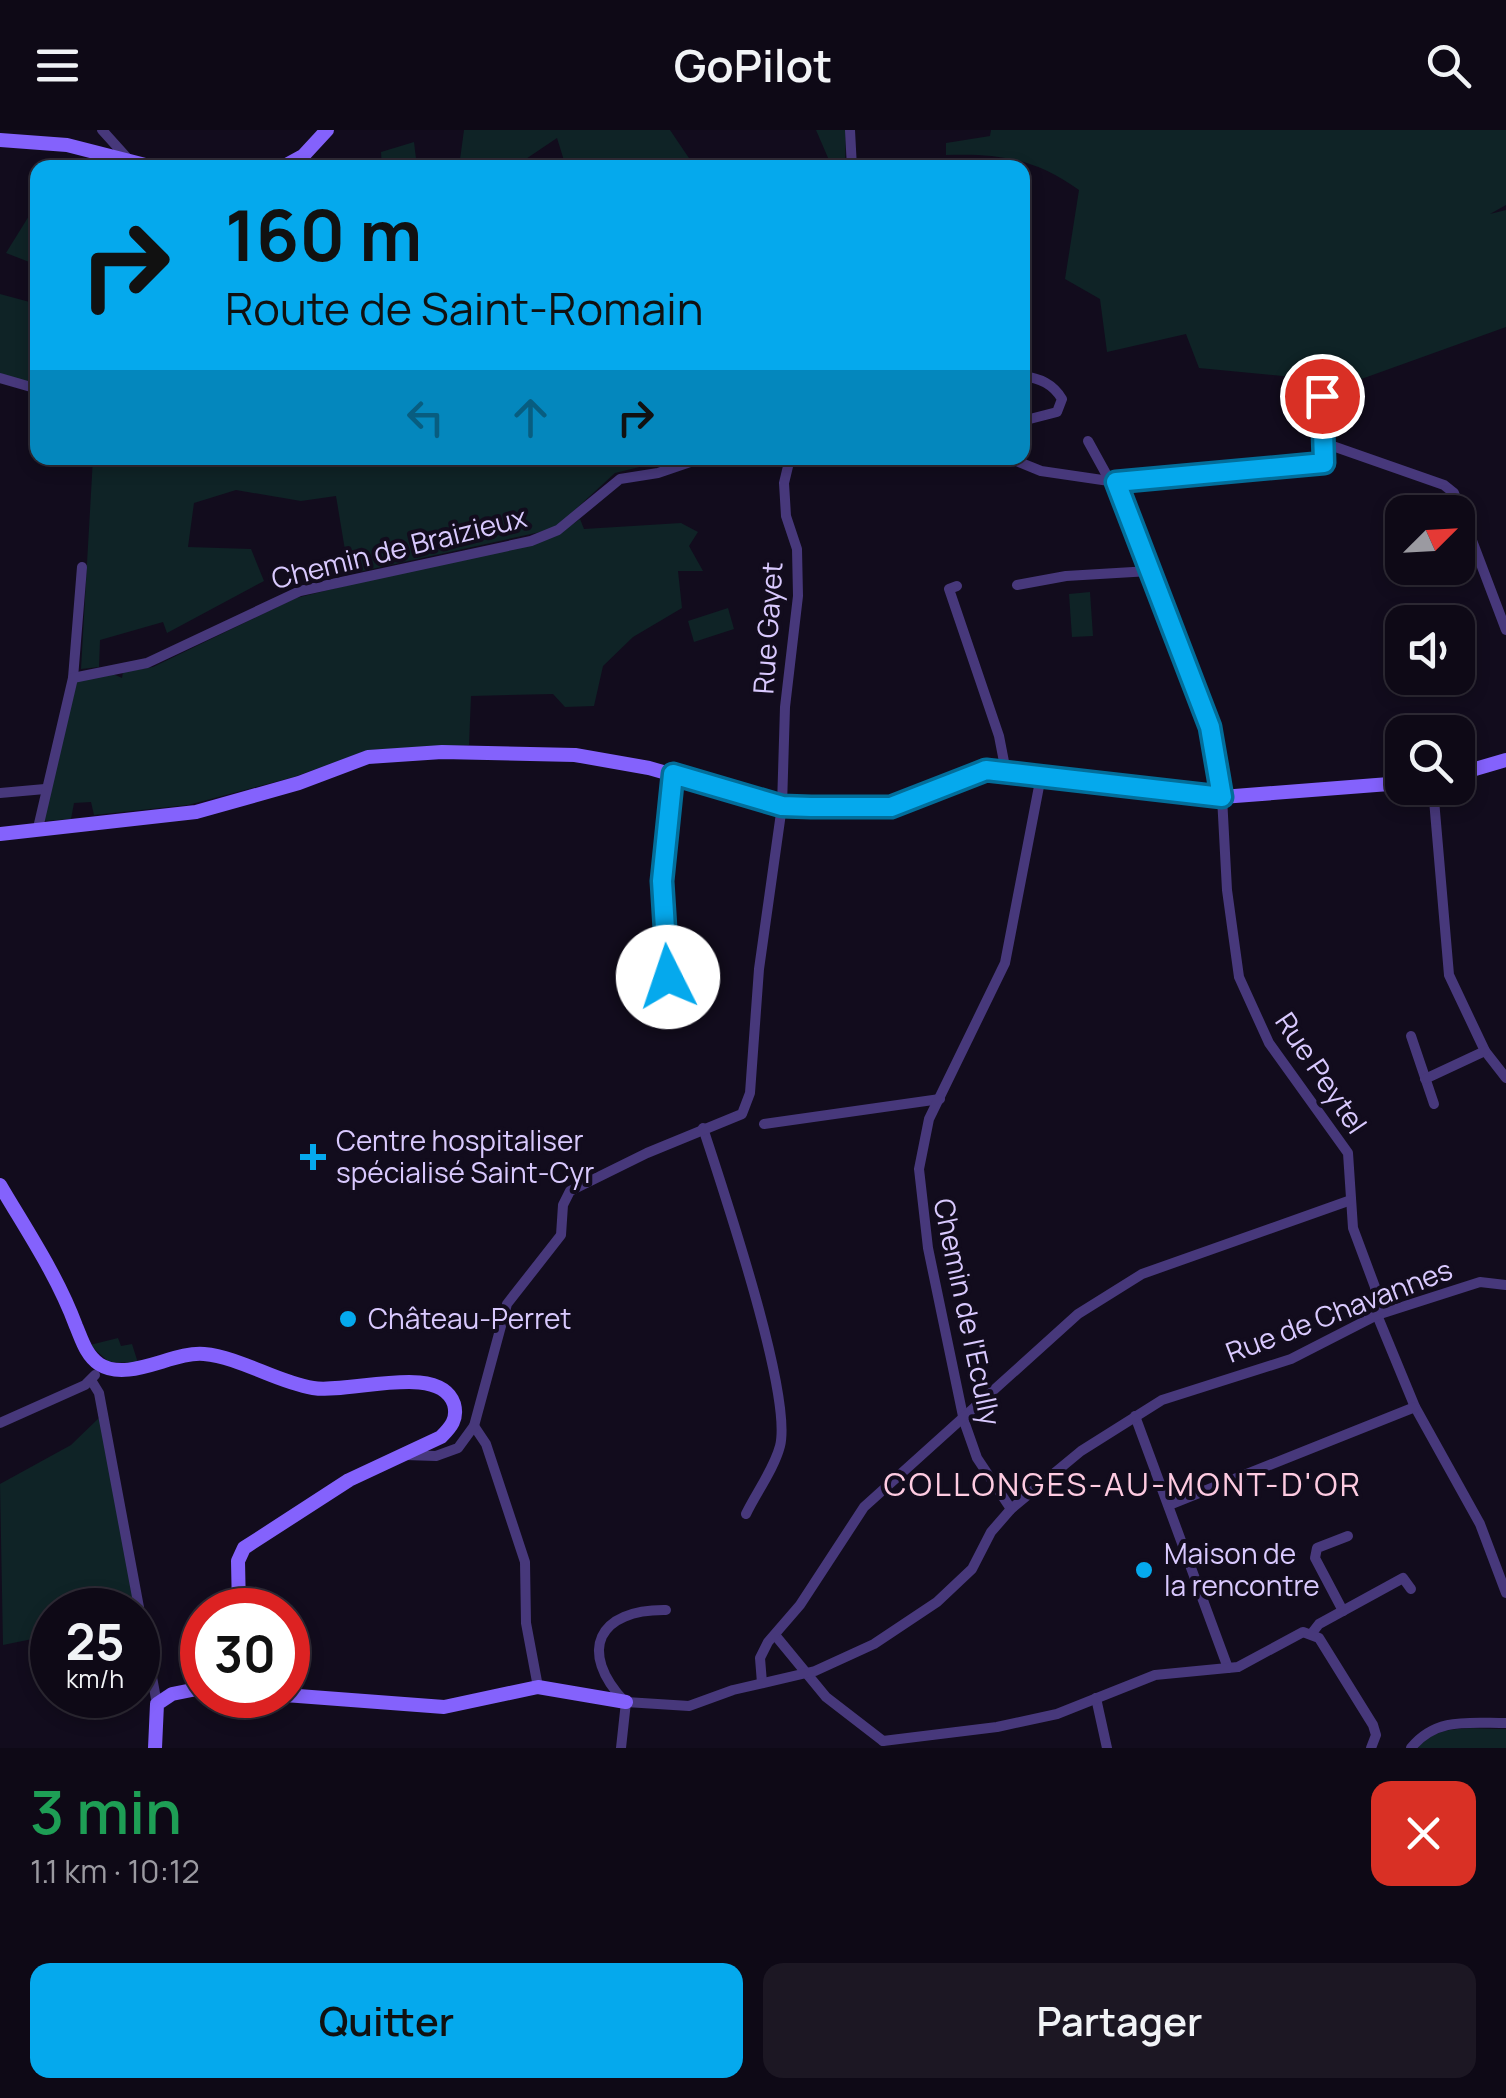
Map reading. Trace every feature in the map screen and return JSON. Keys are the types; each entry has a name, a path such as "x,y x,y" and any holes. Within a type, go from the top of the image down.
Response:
{"street":[{"path":"102,130 129,160"},
{"path":"296,160 328,130"},
{"path":"850,130 852,160"},
{"path":"0,140 67,146 126,160"},
{"path":"1030,377 1056,389 1062,399 1056,412 1030,418"},
{"path":"0,378 30,387"},
{"path":"1026,465 1041,471 1113,482 1324,463 1322,396"},
{"name":"Rue Peytel","path":"1088,441 1113,482 1210,727 1244,992 1269,1043 1348,1153 1353,1228 1375,1287 1377,1314 1415,1407 1480,1524 1506,1594"},
{"path":"1324,443 1444,484 1454,492 1506,630"},
{"name":"Chemin de Braizieux","path":"73,678 147,663 300,591 530,540 558,530 620,479 658,474 683,465"},
{"name":"Rue Gayet","path":"474,1426 508,1304 561,1235 563,1205 570,1191 703,1128 742,1114 750,1093 760,968 782,806 785,707 798,596 797,549 786,516 784,483 788,465"},
{"path":"38,828 73,678 82,568"},
{"path":"1017,585 1066,576 1150,571"},
{"path":"957,586 949,589 999,736 1006,772"},
{"path":"0,834 196,812 298,783 368,757 442,752 575,755 673,774 782,806 891,807 986,770 1222,797 1385,784"},
{"path":"1475,769 1506,760"},
{"path":"668,977 662,881 673,774"},
{"name":"Chemin de l'Ecully","path":"1011,1509 978,1458 964,1421 918,1190 922,1141 1005,963 1041,776"},
{"path":"0,793 45,789"},
{"path":"1434,805 1449,975 1486,1051 1506,1078"},
{"path":"1411,1036 1434,1104"},
{"path":"1425,1079 1486,1051"},
{"path":"764,1124 940,1099"},
{"path":"703,1128 754,1300 783,1419 780,1448 746,1514"},
{"path":"0,1185 58,1282 86,1351 102,1366 121,1369 203,1354 308,1388 336,1392 423,1380 438,1383 451,1394 456,1412 452,1426 441,1437 349,1480 244,1548 238,1561 239,1588"},
{"path":"762,1683 760,1658 864,1507 918,1455 964,1421 1078,1314 1142,1274 1351,1200"},
{"name":"Rue de Chavannes","path":"626,1702 689,1706 805,1674 874,1644 936,1602 972,1569 990,1532 1011,1509 1081,1450 1162,1400 1291,1359 1377,1314 1480,1282 1506,1285"},
{"path":"0,1423 91,1380 102,1366"},
{"path":"91,1380 100,1393 137,1588"},
{"path":"1169,1506 1415,1407"},
{"path":"1135,1416 1228,1668"},
{"path":"404,1454 436,1456 458,1448 474,1426 486,1444 525,1562 526,1623 538,1688"},
{"path":"1343,1611 1315,1558 1316,1548 1348,1536"},
{"path":"775,1635 826,1696 884,1744 1057,1714 1156,1675 1238,1667 1292,1636 1312,1633 1403,1578 1412,1589"},
{"path":"622,1748 626,1702 607,1676 598,1648 614,1620 626,1612 666,1610"},
{"path":"1312,1633 1324,1645 1373,1725 1371,1748"},
{"path":"310,1697 444,1707 538,1688 626,1702"},
{"path":"1096,1698 1107,1748"},
{"path":"155,1748 156,1718"},
{"path":"1411,1748 1430,1728 1445,1724 1506,1723"}],"green space":[{"path":"464,130 670,130 690,160 564,160 557,138 524,160 460,160"},
{"path":"816,130 846,130 845,160 829,160"},
{"path":"991,130 1506,130 1506,205 1490,214 1506,210 1506,327 1328,391 1313,379 1199,368 1186,334 1107,352 1100,299 1065,279 1079,190 1030,164 1030,160 946,155 946,143 990,136"},
{"path":"414,142 416,160 382,160 381,152"},
{"path":"30,214 30,262 6,253"},
{"path":"0,294 30,302 30,384 0,373"},
{"path":"93,465 648,465 615,473 554,529 349,574 336,496 301,501 236,490 194,503 188,547 251,549 264,581 167,633 163,622 100,640 99,667 81,669"},
{"path":"580,519 584,529 681,523 698,532 689,546 703,571 678,571 682,608 633,637 603,666 594,706 565,707 553,694 471,696 469,745 368,750 294,777 188,805 94,815 91,802 74,803 71,819 43,821 77,681 113,674 122,678 123,672 153,667 296,598 560,533"},
{"path":"1090,592 1093,636 1072,637 1069,594"},
{"path":"728,608 734,629 694,642 688,621"},
{"path":"118,1338 121,1346 132,1344 138,1363 109,1362 90,1345"},
{"path":"100,1417 134,1588 30,1588 30,1639 3,1645 0,1484 71,1445"},
{"path":"1506,1729 1506,1748 1418,1748 1447,1731"}],"place":[{"name":"Centre hospitaliser spécialisé Saint-Cyr","path":"313,1157"},
{"name":"Château-Perret","path":"348,1319"},
{"name":"Maison de la rencontre","path":"1144,1570"}],"district":[{"name":"COLLONGES-AU-MONT-D'OR","path":"1123,1485"}],"route":[{"path":"668,977 662,881 673,774 782,806 891,807 986,770 1222,797 1210,727 1116,482 1324,463 1322,396"}]}
